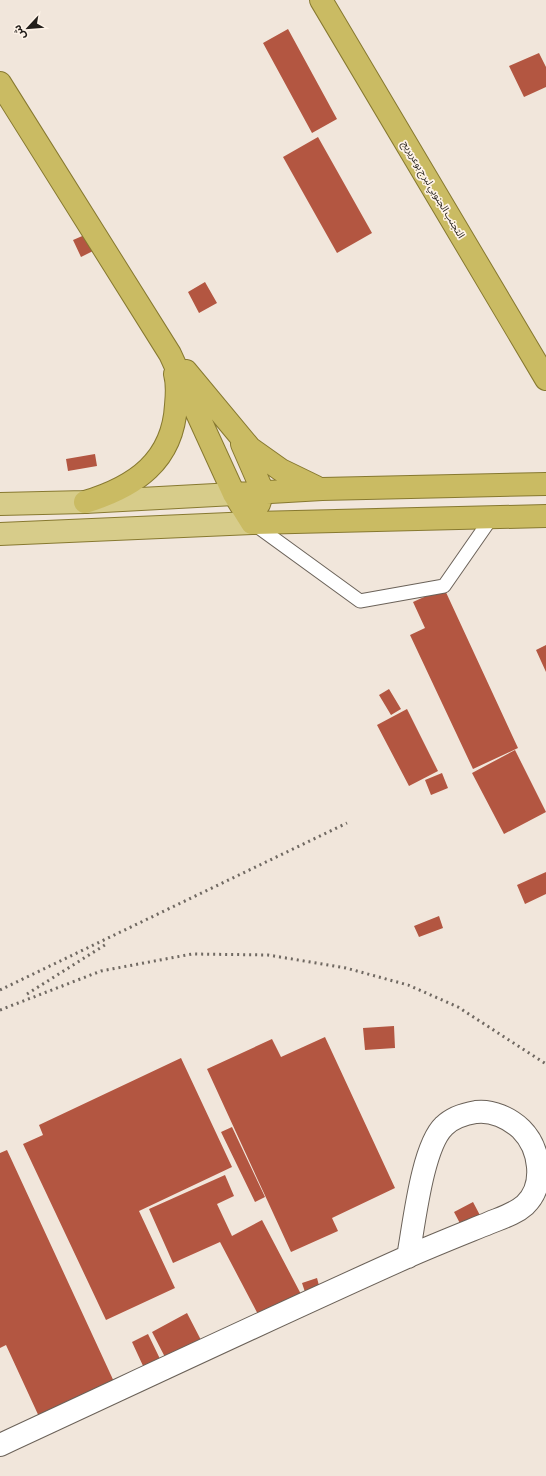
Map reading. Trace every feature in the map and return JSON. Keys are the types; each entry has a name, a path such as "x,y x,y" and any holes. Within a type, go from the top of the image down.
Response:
{"highway":[{"name":"التجنب الجنوبي لبرج بوعريريج","path":"321,0 546,379"},
{"path":"0,83 170,354 234,494 252,523"},
{"path":"170,354 194,380 250,448 281,470 322,489"},
{"path":"85,502 117,491 128,484 149,469 164,450 174,423 177,390 170,354"},
{"path":"237,434 263,492 252,523"},
{"path":"234,494 322,489 546,484"},
{"path":"252,523 546,516"}],"main road":[{"path":"0,504 85,502 234,494"},
{"path":"0,534 252,523"}],"street":[{"path":"0,1445 408,1257 516,1211 532,1196 536,1183 538,1162 534,1147 519,1127 499,1116 480,1112 464,1114 452,1119 443,1126 434,1140 427,1159 408,1257"}],"lane":[{"path":"252,523 360,601 444,586 492,517"}],"building":[{"path":"288,29 337,119 312,133 263,43"},
{"path":"539,53 546,67 546,87 524,97 509,66"},
{"path":"318,137 372,233 337,253 283,157"},
{"path":"87,234 95,250 81,257 73,240"},
{"path":"205,282 217,303 199,313 188,292"},
{"path":"95,454 97,466 68,471 66,459"},
{"path":"444,588 518,748 473,769 410,635 425,628 413,602"},
{"path":"546,645 546,672 536,650"},
{"path":"389,689 401,709 391,715 379,695"},
{"path":"407,709 438,771 409,786 377,725"},
{"path":"515,750 546,812 504,834 472,773"},
{"path":"442,773 448,788 431,795 425,780"},
{"path":"546,872 546,894 525,904 517,885"},
{"path":"439,916 443,928 419,937 414,926"},
{"path":"394,1026 395,1048 365,1050 363,1028"},
{"path":"325,1037 395,1188 332,1218 338,1231 291,1252 207,1069 272,1039 281,1057"},
{"path":"181,1058 232,1167 139,1211 175,1288 106,1320 23,1144 43,1135 39,1125"},
{"path":"232,1127 265,1197 255,1202 221,1132"},
{"path":"7,1150 116,1386 41,1421 6,1345 0,1348 0,1153"},
{"path":"225,1175 234,1196 217,1204 232,1236 262,1220 303,1298 261,1320 220,1242 173,1263 149,1209"},
{"path":"473,1202 483,1221 464,1231 454,1212"},
{"path":"317,1278 321,1293 307,1298 302,1283"},
{"path":"187,1313 202,1342 167,1361 152,1332"},
{"path":"148,1334 161,1361 144,1368 132,1342"}],"railway":[{"path":"0,990 347,823"},
{"path":"27,994 108,943"},
{"path":"0,1010 101,971 192,954 268,955 346,968 408,985 458,1007 546,1064"}]}
